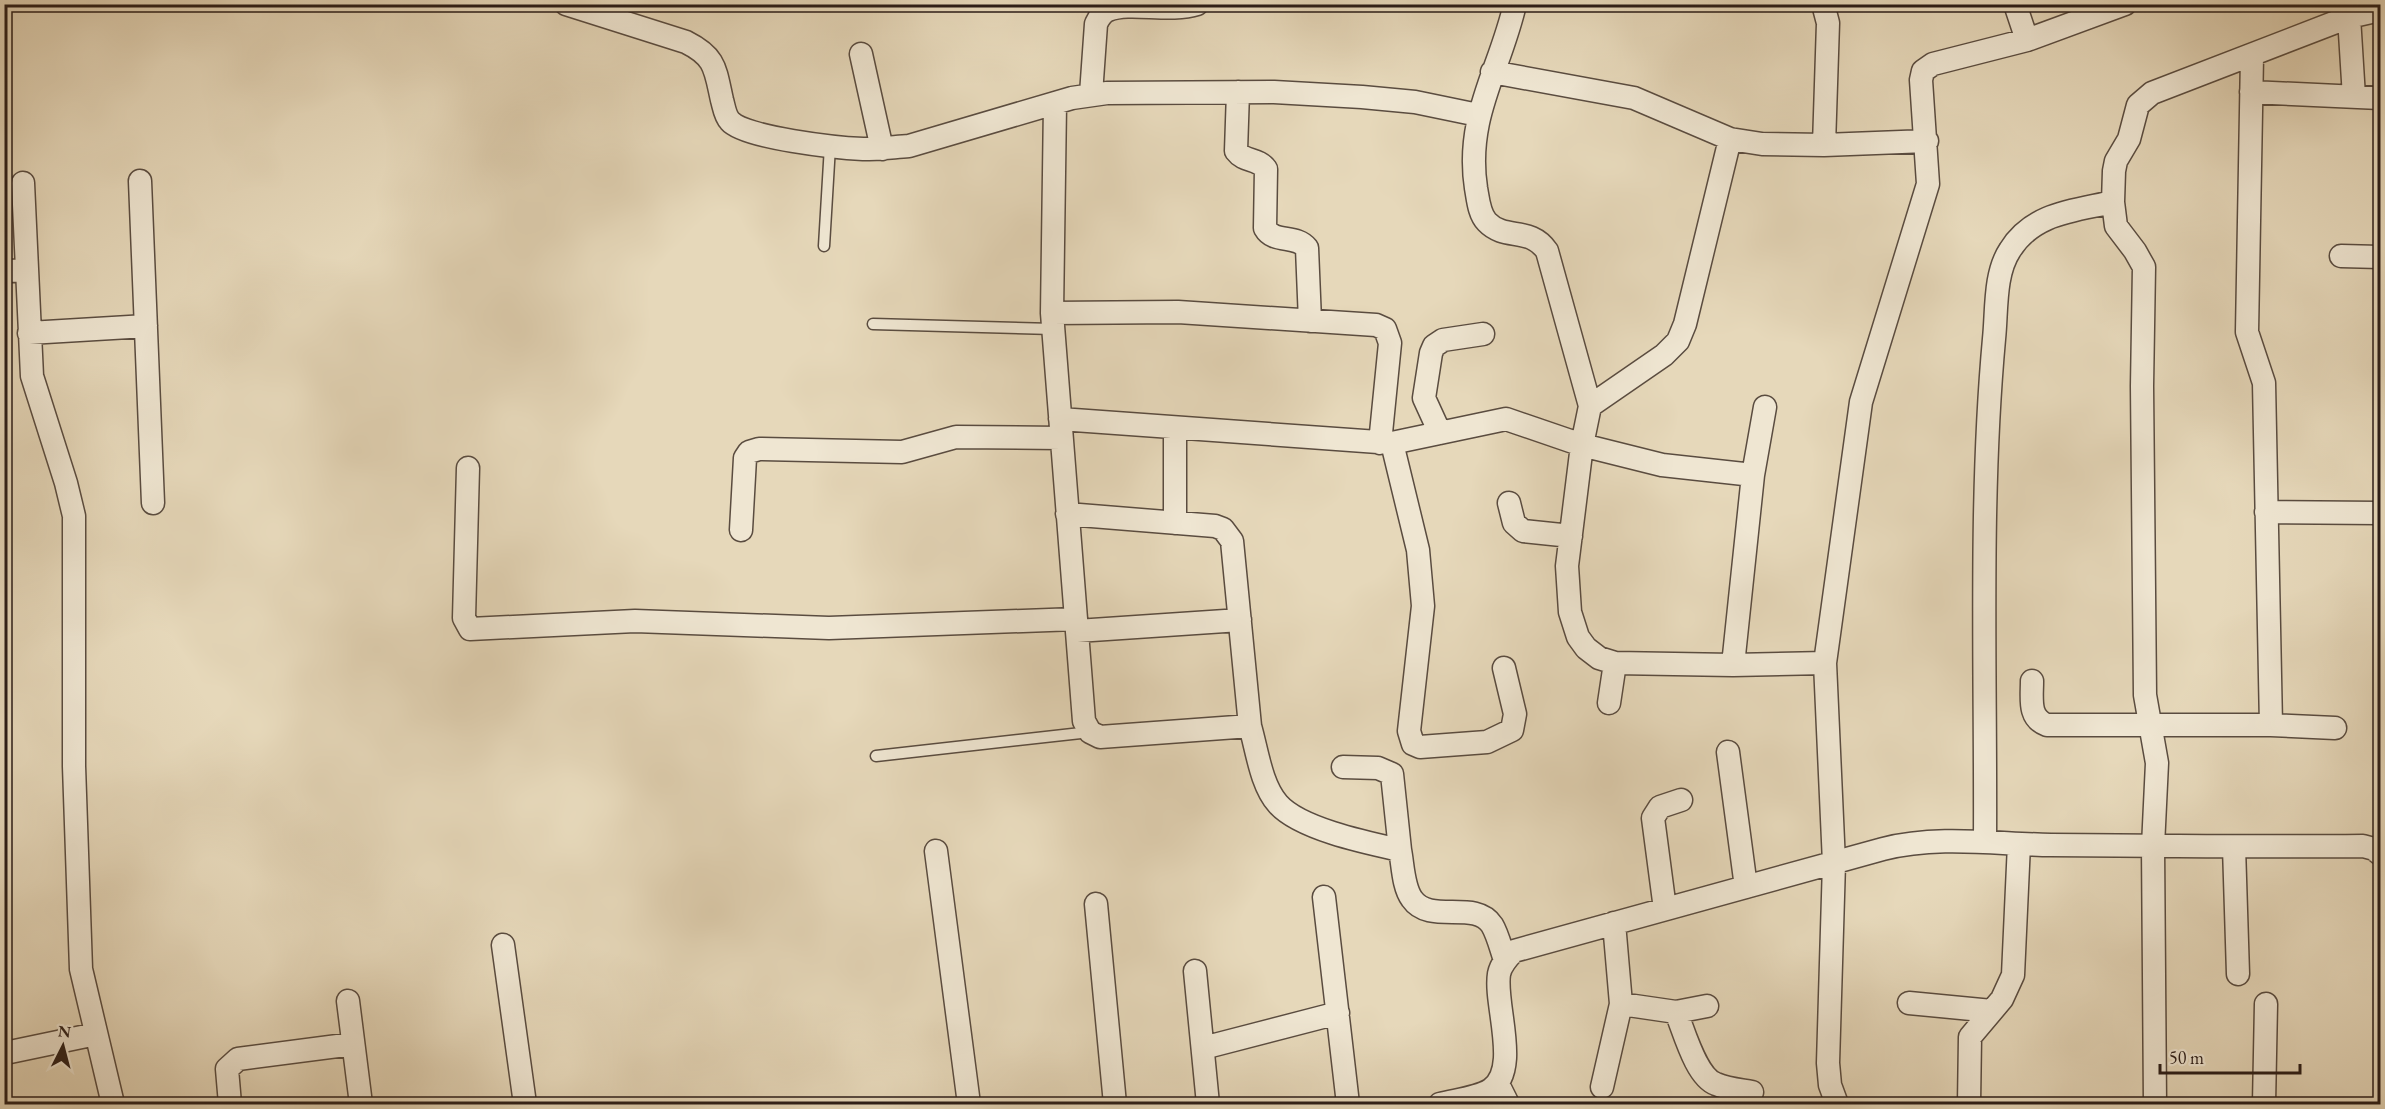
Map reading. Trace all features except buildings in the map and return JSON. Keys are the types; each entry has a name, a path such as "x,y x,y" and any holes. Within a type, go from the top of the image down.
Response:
{"street":[{"path":"566,4 686,42 701,49 711,57 724,109 735,126 752,133 830,146 882,149 943,138 1091,94 1238,92 1362,97 1415,102 1478,115"},
{"path":"1091,94 1096,24 1107,10 1117,8 1172,9 1197,4"},
{"path":"1515,4 1478,115 1472,155 1482,216 1488,224 1502,231 1528,235 1540,242 1547,251 1590,406 1582,445 1571,536 1567,594 1578,637 1586,648 1599,658 1615,663 1733,665 1825,663"},
{"path":"1823,4 1828,23 1824,145"},
{"path":"2015,4 2026,40"},
{"path":"1837,1104 1830,1085 1828,1063 1834,862 1825,663 1862,402 1926,194 1929,172 1921,80 1923,71 1933,64 2026,40 2125,4"},
{"path":"2155,1104 2153,846 2157,748 2149,724 2145,683 2142,386 2144,267 2135,251 2119,234 2114,218 2116,161 2129,139 2138,105 2152,93 2349,17 2380,10"},
{"path":"2349,17 2354,97"},
{"path":"861,54 882,149"},
{"path":"2252,56 2247,332 2264,383 2271,725"},
{"path":"1492,72 1634,98 1730,139 1762,144 1824,145 1927,141"},
{"path":"1238,92 1236,151 1240,156 1263,164 1266,169 1265,228 1269,234 1276,238 1296,240 1307,248 1310,321"},
{"path":"2252,92 2380,98"},
{"path":"1055,104 1053,321 1084,721 1090,732 1100,737 1250,726"},
{"path":"1590,406 1664,355 1678,341 1685,324 1730,139"},
{"path":"140,181 153,503"},
{"path":"23,183 16,270 29,333 36,392 66,483 74,516 74,766 81,969 112,1104"},
{"path":"1985,842 1987,430 2000,277 2009,251 2023,232 2037,222 2050,216 2113,202"},
{"path":"2341,256 2380,257"},
{"path":"1053,321 1178,312 1376,326 1385,329 1390,344 1386,443 1418,550 1423,606 1409,731 1413,744 1420,747 1487,742 1512,730 1515,714 1504,668"},
{"path":"29,333 146,326"},
{"path":"1440,433 1424,398 1434,346 1443,340 1483,334"},
{"path":"1733,665 1753,475 1765,407"},
{"path":"741,530 746,458 749,452 759,449 902,452 957,437 1060,428 1175,428 1386,443 1506,420 1582,445 1662,465 1753,475"},
{"path":"1175,428 1175,523"},
{"path":"468,468 464,618 470,629 635,621 829,628 1076,625 1240,620"},
{"path":"1509,502 1514,523 1523,531 1571,536"},
{"path":"2266,512 2380,513"},
{"path":"1067,514 1215,526 1229,534 1250,726 1269,789 1279,805 1291,814 1334,834 1400,850"},
{"path":"1609,703 1615,663"},
{"path":"2032,681 2033,716 2037,722 2047,725 2271,725 2335,728"},
{"path":"1728,752 1746,887"},
{"path":"1342,767 1378,768 1392,774 1400,850 1412,899 1419,907 1477,914 1487,919 1493,927 1505,960"},
{"path":"1665,909 1653,818 1660,807 1681,800"},
{"path":"1440,1104 1488,1092 1498,1084 1503,1072 1505,1056 1499,974 1505,960 1514,951 1834,862 1906,843 1985,842 2234,847 2363,846 2374,849 2380,854"},
{"path":"1969,1104 1970,1037 2002,999 2013,975 2019,844"},
{"path":"2234,847 2238,974"},
{"path":"936,851 969,1104"},
{"path":"1324,897 1348,1104"},
{"path":"1096,904 1115,1104"},
{"path":"1602,1088 1621,1004 1614,923"},
{"path":"503,945 525,1104"},
{"path":"1195,971 1208,1104"},
{"path":"348,1000 361,1104"},
{"path":"1909,1003 1992,1011"},
{"path":"1621,1004 1676,1012 1707,1006"},
{"path":"2264,1104 2266,1005"},
{"path":"1676,1012 1699,1068 1706,1079 1715,1084 1752,1092"},
{"path":"1203,1048 1338,1013"},
{"path":"10,1052 96,1034"},
{"path":"230,1104 227,1069 238,1059 353,1044"},
{"path":"1498,1084 1508,1104"}],"lane":[{"path":"824,246 830,146"},
{"path":"873,324 1053,321"},
{"path":"876,756 1090,732"}]}
